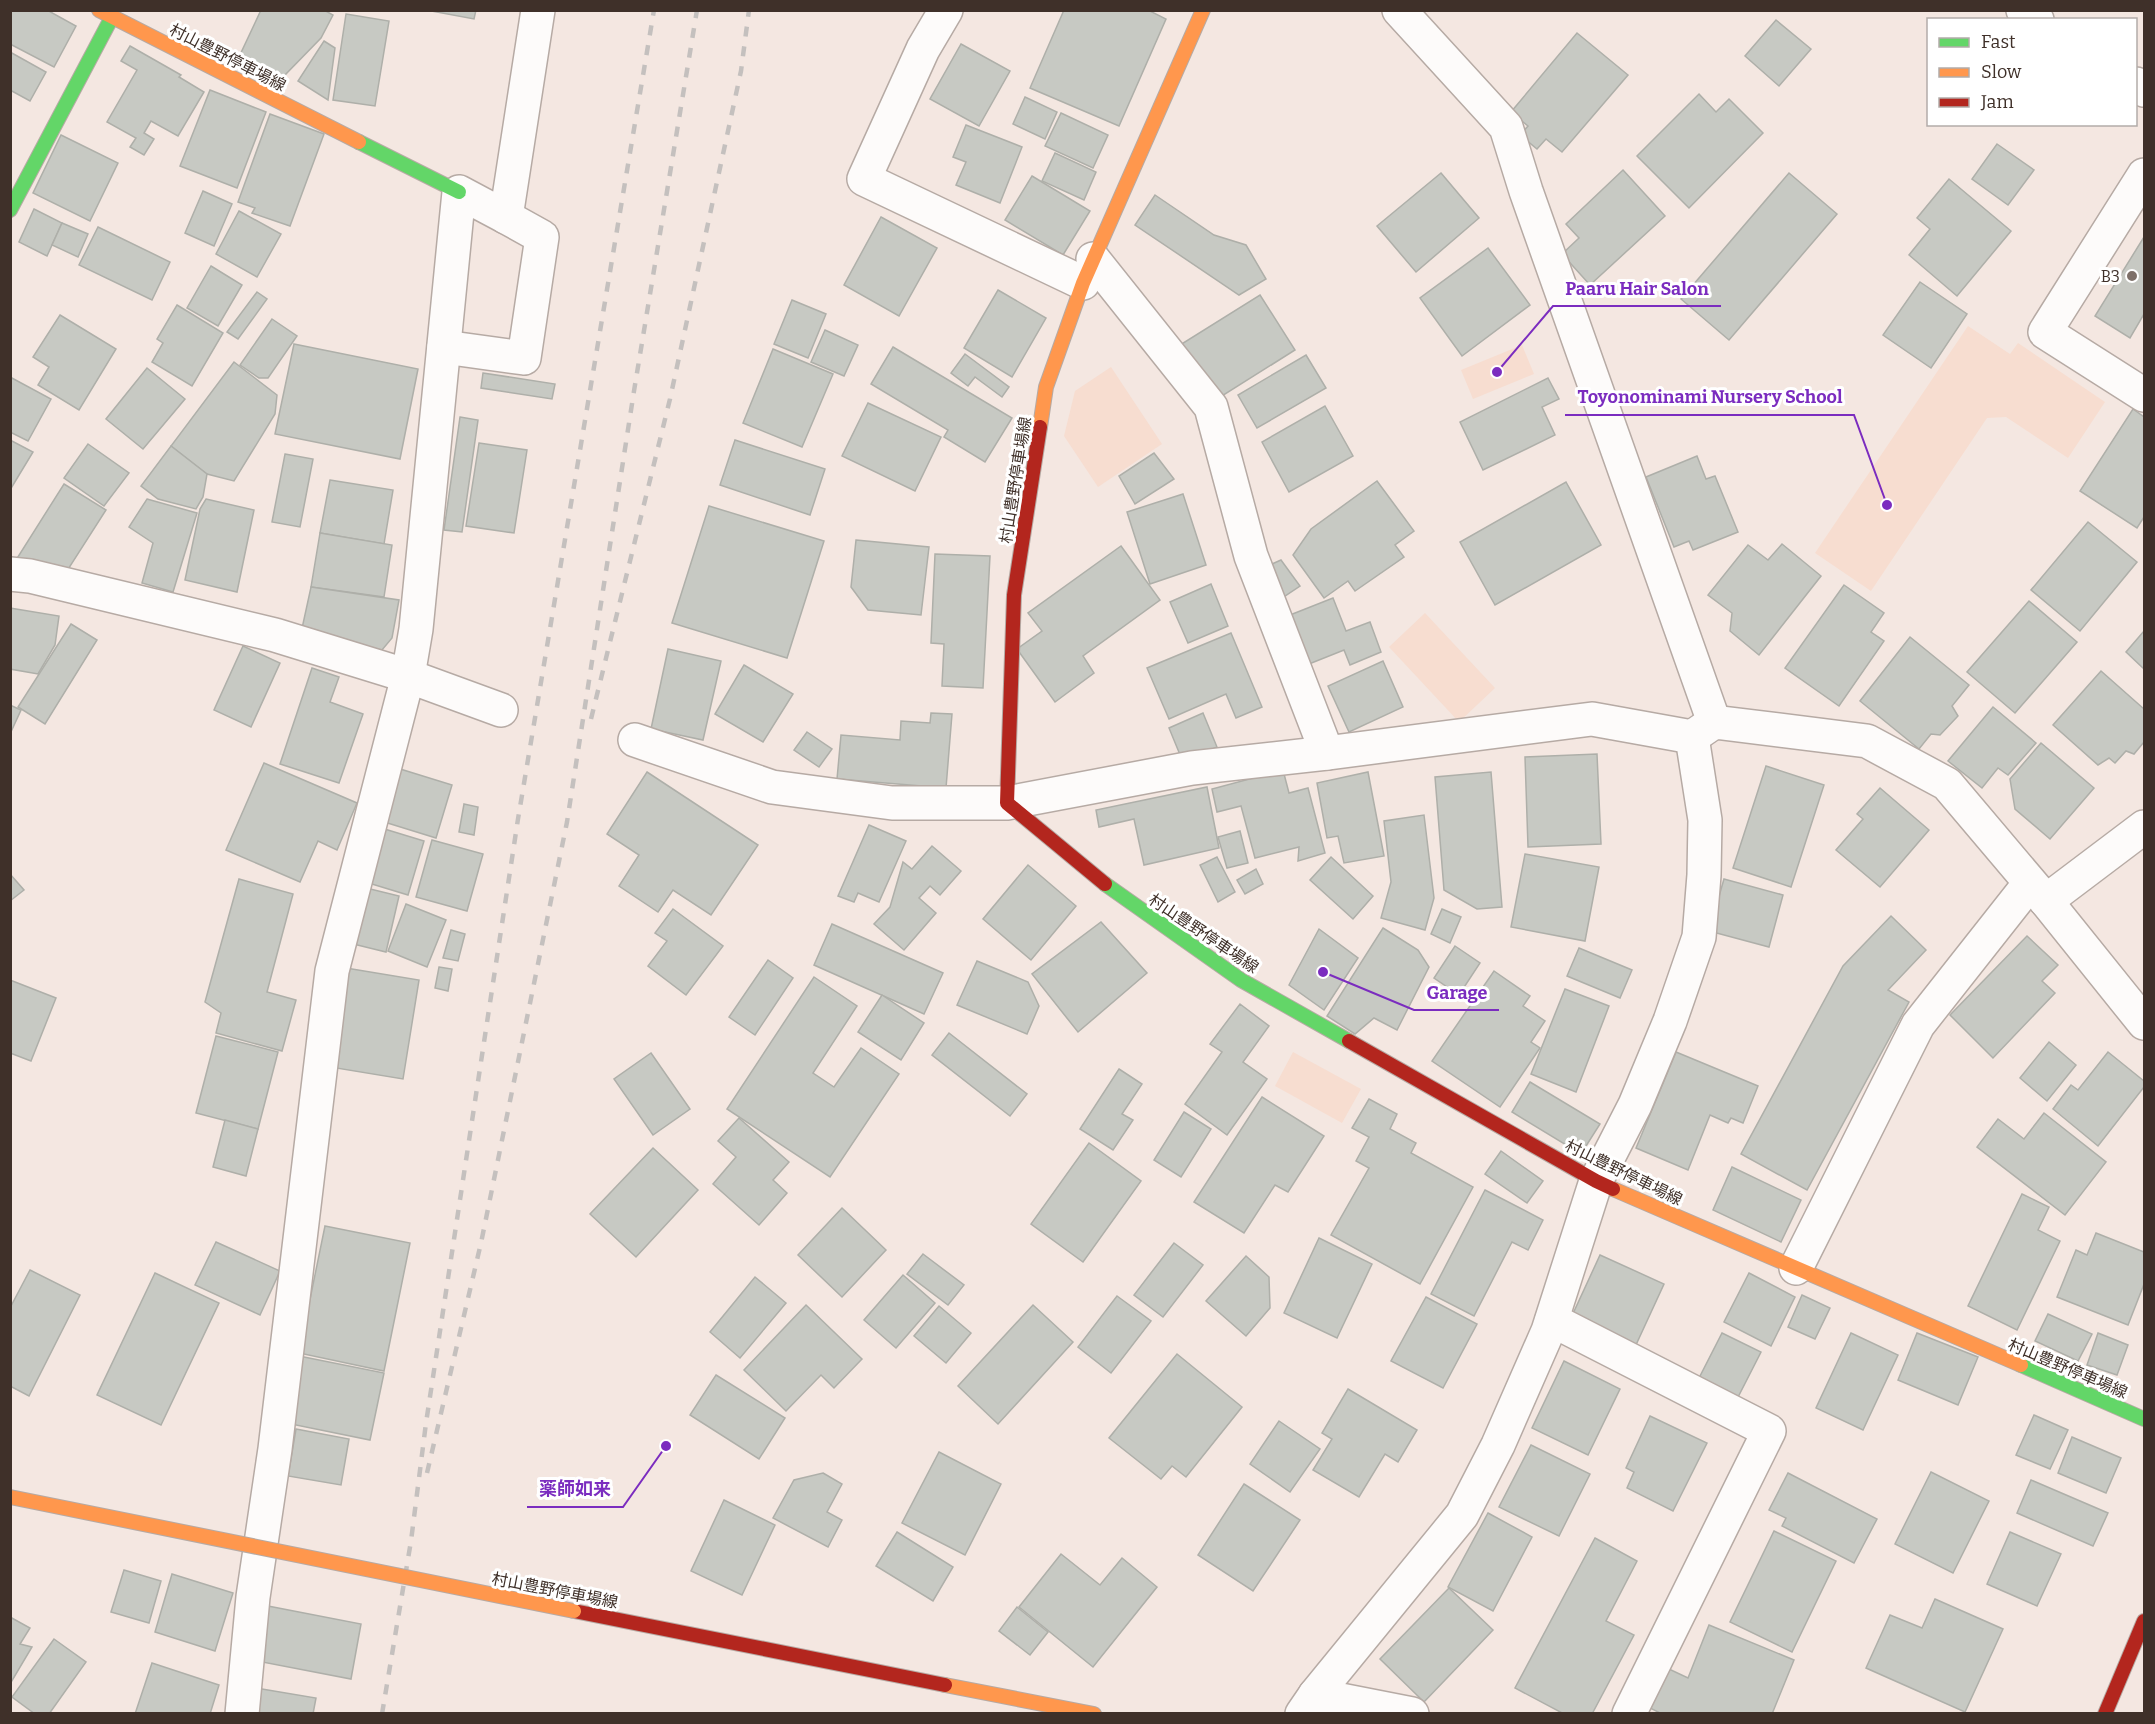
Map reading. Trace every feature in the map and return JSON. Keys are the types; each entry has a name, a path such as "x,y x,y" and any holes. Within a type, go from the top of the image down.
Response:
{"main road":[{"name":"村山豊野停車場線","path":"1203,10 1088,271 1046,387 1014,595 1007,803 1095,878 1241,980 1596,1181 2145,1419"},
{"name":"村山豊野停車場線","path":"10,210 109,13 459,192"},
{"name":"村山豊野停車場線","path":"10,1497 1094,1713"},
{"path":"2105,1713 2145,1621"}],"street":[{"path":"506,217 538,10"},
{"path":"946,10 923,49 864,179 1088,271 1211,407 1251,556 1327,753"},
{"path":"1309,1704 1462,1515 1498,1445 1552,1320 1596,1181 1635,1105 1670,1021 1699,937 1704,875 1703,729 1506,127 1406,14"},
{"path":"2145,175 2045,332 2145,395"},
{"path":"242,1713 253,1597 275,1449 332,971 408,676 416,629 459,192 542,237 524,358 444,347"},
{"path":"10,574 30,576 275,635 408,676 501,710"},
{"path":"635,740 772,787 892,803 1007,803 1192,768 1592,719 1867,741 1947,784 2145,1023"},
{"path":"1796,1268 1918,1025 2038,892 2145,827"},
{"path":"1552,1320 1769,1431 1629,1713"},
{"path":"1309,1704 1412,1713"}],"shaded area":[{"path":"1968,326 2010,354 2018,343 2105,402 2068,458 2006,417 1987,418 1871,591 1815,553"},
{"path":"1522,345 1534,374 1473,399 1461,370"},
{"path":"1111,367 1162,444 1098,487 1064,436 1075,391"},
{"path":"1425,613 1495,688 1459,722 1389,647"},
{"path":"1293,1052 1361,1089 1342,1123 1275,1086"}],"building":[{"path":"10,10 47,10 76,26 54,67 10,44"},
{"path":"261,10 324,10 333,15 321,38 282,78 239,57"},
{"path":"426,10 476,10 474,19"},
{"path":"1064,10 1148,10 1166,19 1119,126 1030,88"},
{"path":"346,14 389,21 375,106 333,100"},
{"path":"1776,20 1811,49 1779,86 1745,56"},
{"path":"1577,33 1628,75 1562,152 1546,139 1537,149 1520,135 1528,126 1511,112"},
{"path":"324,41 335,48 328,100 298,81"},
{"path":"961,44 1010,71 979,126 930,99"},
{"path":"130,46 181,75 179,77 204,92 178,136 151,121 144,133 154,139 144,155 130,147 136,138 107,122 137,70 121,61"},
{"path":"10,52 46,72 30,101 10,90"},
{"path":"210,90 266,112 237,188 180,166"},
{"path":"1699,94 1716,112 1729,99 1763,133 1689,208 1637,156"},
{"path":"1025,97 1057,112 1045,139 1013,124"},
{"path":"1061,113 1108,135 1093,168 1045,146"},
{"path":"270,114 324,134 290,226 252,213 255,208 238,202"},
{"path":"966,125 1022,147 1000,203 956,185 966,162 953,157"},
{"path":"61,135 118,163 90,221 33,193"},
{"path":"1997,144 2034,170 2008,205 1972,179"},
{"path":"1055,153 1096,172 1084,200 1042,181"},
{"path":"1623,170 1665,216 1590,285 1562,254 1579,238 1566,224"},
{"path":"1441,173 1479,218 1416,272 1377,226"},
{"path":"1789,173 1837,214 1729,340 1681,299"},
{"path":"1032,176 1090,211 1063,255 1005,220"},
{"path":"1949,179 2011,231 1957,296 1909,255 1930,229 1917,218"},
{"path":"203,191 232,204 214,246 185,233"},
{"path":"1155,195 1214,235 1246,245 1266,279 1239,295 1135,225"},
{"path":"34,209 62,223 47,256 19,242"},
{"path":"239,211 281,234 257,277 216,254"},
{"path":"881,217 937,248 899,316 844,285"},
{"path":"62,223 88,234 78,257 52,245"},
{"path":"98,227 170,262 152,300 79,265"},
{"name":"B3","path":"2144,237 2144,314 2130,338 2095,316"},
{"path":"1488,248 1530,305 1462,356 1420,298"},
{"path":"211,266 242,285 218,326 187,308"},
{"path":"1920,282 1967,314 1931,368 1883,335"},
{"path":"998,290 1046,318 1012,377 964,348"},
{"path":"257,292 267,299 238,339 227,332"},
{"path":"1260,295 1295,350 1214,401 1180,345"},
{"path":"792,300 826,314 808,358 774,344"},
{"path":"177,305 223,333 192,386 152,362 163,343 157,339"},
{"path":"60,315 116,349 79,410 38,385 49,367 33,357"},
{"path":"272,319 297,336 268,378 259,378 240,365"},
{"path":"825,330 858,345 844,376 811,362"},
{"path":"294,344 418,369 400,459 275,434"},
{"path":"893,347 1012,418 985,462 944,437 948,430 871,384"},
{"path":"773,349 833,374 802,447 743,423"},
{"path":"965,354 1009,387 1002,397 975,377 968,386 951,373"},
{"path":"1306,355 1326,388 1257,428 1238,395"},
{"path":"234,362 277,395 275,414 234,481 207,474 171,446"},
{"path":"147,368 185,399 143,449 106,419"},
{"path":"483,373 555,384 552,399 481,388"},
{"path":"10,377 51,399 28,441 10,432"},
{"path":"1548,378 1559,399 1542,407 1555,435 1483,470 1460,422"},
{"path":"868,403 941,437 915,491 842,456"},
{"path":"1325,406 1353,456 1289,492 1262,442"},
{"path":"2133,409 2144,417 2144,517 2137,528 2080,491"},
{"path":"460,417 478,420 462,532 444,530"},
{"path":"10,440 33,452 10,490"},
{"path":"735,440 825,469 810,515 720,485"},
{"path":"479,443 527,450 514,533 466,526"},
{"path":"88,444 129,473 104,506 64,478"},
{"path":"171,446 207,474 203,497 196,509 158,499 141,486"},
{"path":"1154,453 1174,479 1135,504 1119,476"},
{"path":"285,454 313,459 300,527 272,522"},
{"path":"1697,456 1706,479 1715,476 1738,532 1693,550 1689,541 1674,547 1646,477"},
{"path":"330,480 393,490 384,544 320,533"},
{"path":"1377,481 1414,531 1395,545 1404,557 1355,591 1348,581 1324,598 1293,555 1311,529"},
{"path":"1566,482 1601,545 1495,605 1460,542"},
{"path":"64,484 106,510 67,571 16,560"},
{"path":"1183,494 1206,565 1150,584 1127,512"},
{"path":"147,499 197,513 173,592 142,583 153,543 129,527"},
{"path":"206,499 254,510 237,592 185,580 200,509"},
{"path":"709,506 824,541 787,658 672,623"},
{"path":"2088,522 2137,562 2080,631 2031,590"},
{"path":"320,533 392,545 384,597 311,587"},
{"path":"856,540 929,547 921,615 868,610 851,587"},
{"path":"1782,544 1821,576 1759,655 1730,631 1732,613 1708,595 1748,545 1768,560"},
{"path":"1121,546 1160,600 1083,656 1094,673 1055,702 1017,649 1042,631 1028,613"},
{"path":"935,554 990,556 983,688 942,686 944,644 931,643"},
{"path":"1281,560 1300,586 1276,602 1263,568"},
{"path":"1211,584 1228,626 1188,643 1170,602"},
{"path":"1844,585 1884,613 1871,632 1884,641 1839,706 1785,668"},
{"path":"311,587 399,600 392,638 377,656 301,633"},
{"path":"1333,598 1346,631 1370,622 1381,652 1350,665 1344,650 1304,666 1285,617"},
{"path":"2029,601 2077,642 2015,713 1967,672"},
{"path":"10,608 59,616 55,645 38,674 10,669"},
{"path":"71,624 97,640 45,724 18,707"},
{"path":"2144,631 2144,669 2126,652"},
{"path":"1231,633 1262,707 1236,718 1226,694 1169,719 1147,668"},
{"path":"1910,637 1969,685 1952,706 1958,716 1940,735 1931,734 1919,749 1860,701"},
{"path":"243,646 280,663 251,727 214,710"},
{"path":"668,649 721,661 703,740 651,729"},
{"path":"1383,661 1403,707 1349,732 1328,686"},
{"path":"744,665 793,694 763,742 715,714"},
{"path":"312,668 339,677 330,702 363,714 339,783 280,764"},
{"path":"2101,671 2144,709 2144,742 2134,754 2126,751 2115,763 2109,758 2098,765 2053,725"},
{"path":"10,705 21,710 10,734"},
{"path":"1993,707 2036,743 2008,775 1998,768 1982,788 1948,761"},
{"path":"931,713 952,714 946,788 837,779 841,735 900,740 901,721 930,723"},
{"path":"1203,713 1217,747 1183,762 1169,728"},
{"path":"807,732 832,749 819,767 794,750"},
{"path":"2041,743 2094,788 2050,839 2015,809 2010,779"},
{"path":"1597,754 1601,844 1528,847 1525,757"},
{"path":"264,763 357,803 337,850 318,841 300,882 226,850"},
{"path":"1766,766 1824,785 1791,887 1733,868"},
{"path":"397,768 452,785 436,838 381,821"},
{"path":"1283,770 1289,793 1308,788 1325,853 1298,861 1299,847 1255,858 1241,806 1217,812 1212,789"},
{"path":"647,772 758,845 711,915 673,890 658,912 619,886 639,855 607,834"},
{"path":"1368,772 1384,856 1344,863 1338,836 1327,838 1317,783"},
{"path":"1491,772 1502,907 1477,909 1444,890 1435,777"},
{"path":"1207,787 1219,848 1144,865 1134,819 1099,827 1096,810"},
{"path":"1880,788 1929,830 1880,887 1836,850 1863,819 1857,814"},
{"path":"464,804 478,807 474,835 459,832"},
{"path":"1424,815 1434,898 1425,930 1381,918 1391,882 1384,821"},
{"path":"869,825 906,841 879,902 858,893 854,902 838,896"},
{"path":"378,827 424,841 408,895 362,881"},
{"path":"1240,831 1248,863 1227,868 1218,837"},
{"path":"432,840 483,854 467,911 416,897"},
{"path":"932,846 961,871 940,895 930,886 919,898 936,913 904,950 874,924 890,907 903,862 912,869"},
{"path":"1525,854 1599,867 1585,941 1511,927"},
{"path":"1217,857 1235,892 1218,902 1200,865"},
{"path":"1331,857 1373,896 1353,919 1310,880"},
{"path":"1028,865 1076,906 1031,960 983,919"},
{"path":"1256,869 1263,884 1245,894 1237,880"},
{"path":"10,874 24,890 10,901"},
{"path":"239,879 293,894 267,992 296,1000 282,1051 216,1033 221,1013 205,1002"},
{"path":"1724,879 1783,895 1769,947 1709,931"},
{"path":"358,886 399,896 386,952 345,942"},
{"path":"406,904 446,920 427,967 388,951"},
{"path":"673,909 723,946 686,995 648,966 667,941 655,933"},
{"path":"1442,909 1461,917 1450,943 1431,934"},
{"path":"1891,916 1926,950 1888,990 1909,1002 1807,1190 1741,1154 1843,966"},
{"path":"1101,922 1147,973 1078,1032 1032,974"},
{"path":"832,924 943,973 924,1014 814,965"},
{"path":"1383,928 1418,950 1429,967 1397,1030 1374,1018 1355,1034 1327,1016"},
{"path":"1319,929 1358,958 1324,1010 1289,985"},
{"path":"451,930 465,934 458,961 443,958"},
{"path":"2027,936 2058,965 2042,981 2055,993 1993,1058 1950,1015"},
{"path":"1455,946 1480,963 1459,995 1434,978"},
{"path":"1579,948 1632,970 1620,998 1567,976"},
{"path":"768,960 793,978 755,1035 729,1017"},
{"path":"977,961 1028,982 1039,1006 1027,1034 957,1005"},
{"path":"439,967 452,969 448,991 435,988"},
{"path":"346,968 419,980 403,1079 330,1067"},
{"path":"1494,971 1530,996 1523,1006 1545,1021 1531,1042 1540,1048 1500,1107 1432,1061"},
{"path":"814,977 857,1006 813,1073 834,1087 861,1048 899,1074 830,1177 727,1109"},
{"path":"10,980 56,998 31,1061 10,1053"},
{"path":"1565,989 1609,1006 1576,1092 1531,1074"},
{"path":"882,995 924,1023 901,1060 858,1032"},
{"path":"1240,1004 1269,1026 1243,1062 1267,1079 1227,1135 1185,1104 1222,1052 1210,1044"},
{"path":"949,1033 1027,1094 1010,1116 932,1055"},
{"path":"216,1036 278,1052 258,1129 196,1113"},
{"path":"2049,1042 2076,1065 2047,1101 2020,1078"},
{"path":"1676,1052 1758,1086 1743,1123 1731,1118 1728,1123 1710,1115 1688,1170 1636,1148"},
{"path":"2108,1052 2144,1081 2144,1087 2098,1146 2053,1109 2071,1085 2078,1090"},
{"path":"651,1053 690,1109 653,1135 614,1079"},
{"path":"1119,1069 1142,1084 1122,1114 1133,1120 1113,1150 1080,1129"},
{"path":"1530,1082 1600,1124 1581,1154 1512,1112"},
{"path":"1262,1097 1324,1136 1288,1192 1275,1185 1244,1233 1194,1202"},
{"path":"1369,1099 1397,1114 1390,1129 1416,1143 1411,1153 1473,1187 1420,1284 1331,1235 1369,1168 1356,1161 1369,1137 1352,1128"},
{"path":"1184,1112 1211,1129 1181,1177 1154,1160"},
{"path":"2044,1113 2106,1162 2065,1215 1977,1147 1998,1119 2024,1139"},
{"path":"739,1118 789,1162 773,1180 787,1193 759,1225 713,1184 736,1157 718,1141"},
{"path":"225,1120 258,1129 246,1176 213,1167"},
{"path":"1089,1143 1141,1181 1083,1262 1031,1224"},
{"path":"653,1148 698,1190 636,1257 590,1214"},
{"path":"1501,1151 1543,1181 1527,1203 1485,1174"},
{"path":"1732,1167 1801,1200 1781,1242 1713,1210"},
{"path":"1485,1190 1543,1220 1528,1250 1512,1242 1474,1316 1431,1294"},
{"path":"2022,1194 2049,1207 2038,1230 2060,1241 2017,1330 1968,1306"},
{"path":"842,1208 886,1250 842,1297 798,1255"},
{"path":"325,1226 410,1243 384,1371 299,1353"},
{"path":"2096,1233 2144,1252 2144,1284 2128,1325 2057,1297 2076,1250 2087,1255"},
{"path":"1319,1238 1372,1264 1337,1338 1284,1313"},
{"path":"216,1242 280,1271 260,1315 195,1285"},
{"path":"1174,1243 1203,1265 1163,1317 1134,1295"},
{"path":"923,1254 964,1285 948,1305 907,1274"},
{"path":"1600,1255 1664,1284 1635,1347 1571,1318"},
{"path":"1246,1256 1269,1277 1270,1308 1246,1336 1206,1301"},
{"path":"30,1270 80,1295 29,1396 10,1386 10,1308"},
{"path":"155,1273 219,1303 161,1425 97,1395"},
{"path":"1749,1273 1795,1297 1771,1346 1724,1322"},
{"path":"903,1275 935,1303 896,1348 864,1320"},
{"path":"755,1277 786,1303 740,1358 710,1332"},
{"path":"1802,1295 1830,1308 1815,1339 1788,1327"},
{"path":"1117,1296 1151,1321 1111,1373 1078,1347"},
{"path":"1426,1297 1477,1324 1443,1388 1391,1361"},
{"path":"806,1305 862,1359 834,1388 821,1375 786,1411 744,1370"},
{"path":"1033,1305 1073,1342 998,1424 958,1386"},
{"path":"939,1306 971,1333 946,1363 914,1336"},
{"path":"2048,1314 2092,1334 2078,1361 2035,1341"},
{"path":"1722,1333 1761,1352 1735,1403 1696,1384"},
{"path":"1851,1333 1898,1355 1863,1430 1816,1408"},
{"path":"1917,1333 1978,1357 1958,1405 1898,1380"},
{"path":"2098,1333 2128,1345 2117,1375 2087,1365"},
{"path":"1177,1354 1242,1407 1186,1477 1172,1466 1161,1479 1109,1438"},
{"path":"299,1356 384,1373 370,1440 286,1423"},
{"path":"1564,1361 1620,1389 1588,1455 1532,1428"},
{"path":"716,1375 785,1418 759,1459 690,1415"},
{"path":"1348,1389 1417,1430 1398,1462 1385,1454 1359,1497 1313,1470 1332,1439 1322,1433"},
{"path":"2034,1415 2068,1430 2050,1469 2016,1455"},
{"path":"1650,1416 1707,1443 1673,1511 1627,1488 1634,1472 1626,1468"},
{"path":"1279,1421 1320,1449 1290,1492 1250,1464"},
{"path":"296,1429 349,1439 341,1485 288,1476"},
{"path":"2072,1437 2121,1458 2106,1493 2058,1473"},
{"path":"1531,1445 1590,1474 1559,1536 1499,1507"},
{"path":"939,1452 1001,1484 965,1555 902,1523"},
{"path":"1931,1472 1989,1501 1953,1573 1895,1544"},
{"path":"823,1473 842,1484 827,1512 842,1520 828,1547 773,1518 794,1480"},
{"path":"1788,1473 1877,1519 1854,1563 1782,1526 1786,1518 1769,1510"},
{"path":"2031,1480 2108,1513 2093,1546 2017,1513"},
{"path":"1244,1484 1300,1520 1253,1591 1198,1555"},
{"path":"724,1500 775,1525 742,1595 691,1571"},
{"path":"1488,1513 1532,1537 1493,1611 1448,1587"},
{"path":"1774,1531 1836,1561 1792,1652 1730,1622"},
{"path":"897,1532 953,1567 933,1601 876,1566"},
{"path":"2010,1532 2061,1554 2037,1606 1987,1584"},
{"path":"1595,1538 1637,1561 1606,1621 1634,1635 1592,1714 1564,1714 1515,1688"},
{"path":"1061,1554 1100,1585 1122,1558 1157,1587 1093,1667 1019,1607"},
{"path":"124,1570 161,1581 149,1623 111,1612"},
{"path":"172,1574 233,1593 215,1651 155,1632"},
{"path":"1449,1588 1493,1630 1424,1702 1380,1659"},
{"path":"1935,1599 2003,1629 1965,1712 1866,1668 1890,1615 1922,1628"},
{"path":"268,1606 361,1624 351,1679 257,1661"},
{"path":"1017,1607 1048,1632 1030,1655 999,1631"},
{"path":"10,1617 30,1628 20,1644 32,1647 10,1684"},
{"path":"1709,1625 1794,1660 1772,1714 1662,1714 1650,1708 1669,1669 1688,1678"},
{"path":"54,1639 86,1662 49,1714 35,1714 12,1697"},
{"path":"152,1663 219,1685 210,1714 135,1714"},
{"path":"256,1688 316,1698 313,1714 252,1714"}],"railway":[{"path":"382,1714 411,1541 426,1423 518,819 654,10"},
{"path":"427,1473 481,1243 567,822 634,391 697,10"},
{"path":"591,719 670,399 741,71 749,10"}],"traffic: fast":[{"path":"10,210 112,17"},
{"path":"359,142 459,192"},
{"path":"1105,884 1241,980 1349,1041"},
{"path":"2021,1365 2144,1419"}],"traffic: slow":[{"path":"99,10 359,142"},
{"path":"1040,427 1046,387 1083,283 1203,10"},
{"path":"1613,1189 2021,1365"},
{"path":"10,1497 574,1611"},
{"path":"945,1685 1094,1714"}],"traffic: jam":[{"path":"1040,427 1014,595 1007,803 1105,884"},
{"path":"1349,1041 1613,1189"},
{"path":"574,1611 945,1685"},
{"path":"2105,1714 2144,1621"}],"place":[{"name":"B3","path":"2132,276"},
{"name":"Paaru Hair Salon","path":"1497,372"},
{"name":"Toyonominami Nursery School","path":"1887,505"},
{"name":"Garage","path":"1323,972"},
{"name":"薬師如来","path":"666,1446"}]}
